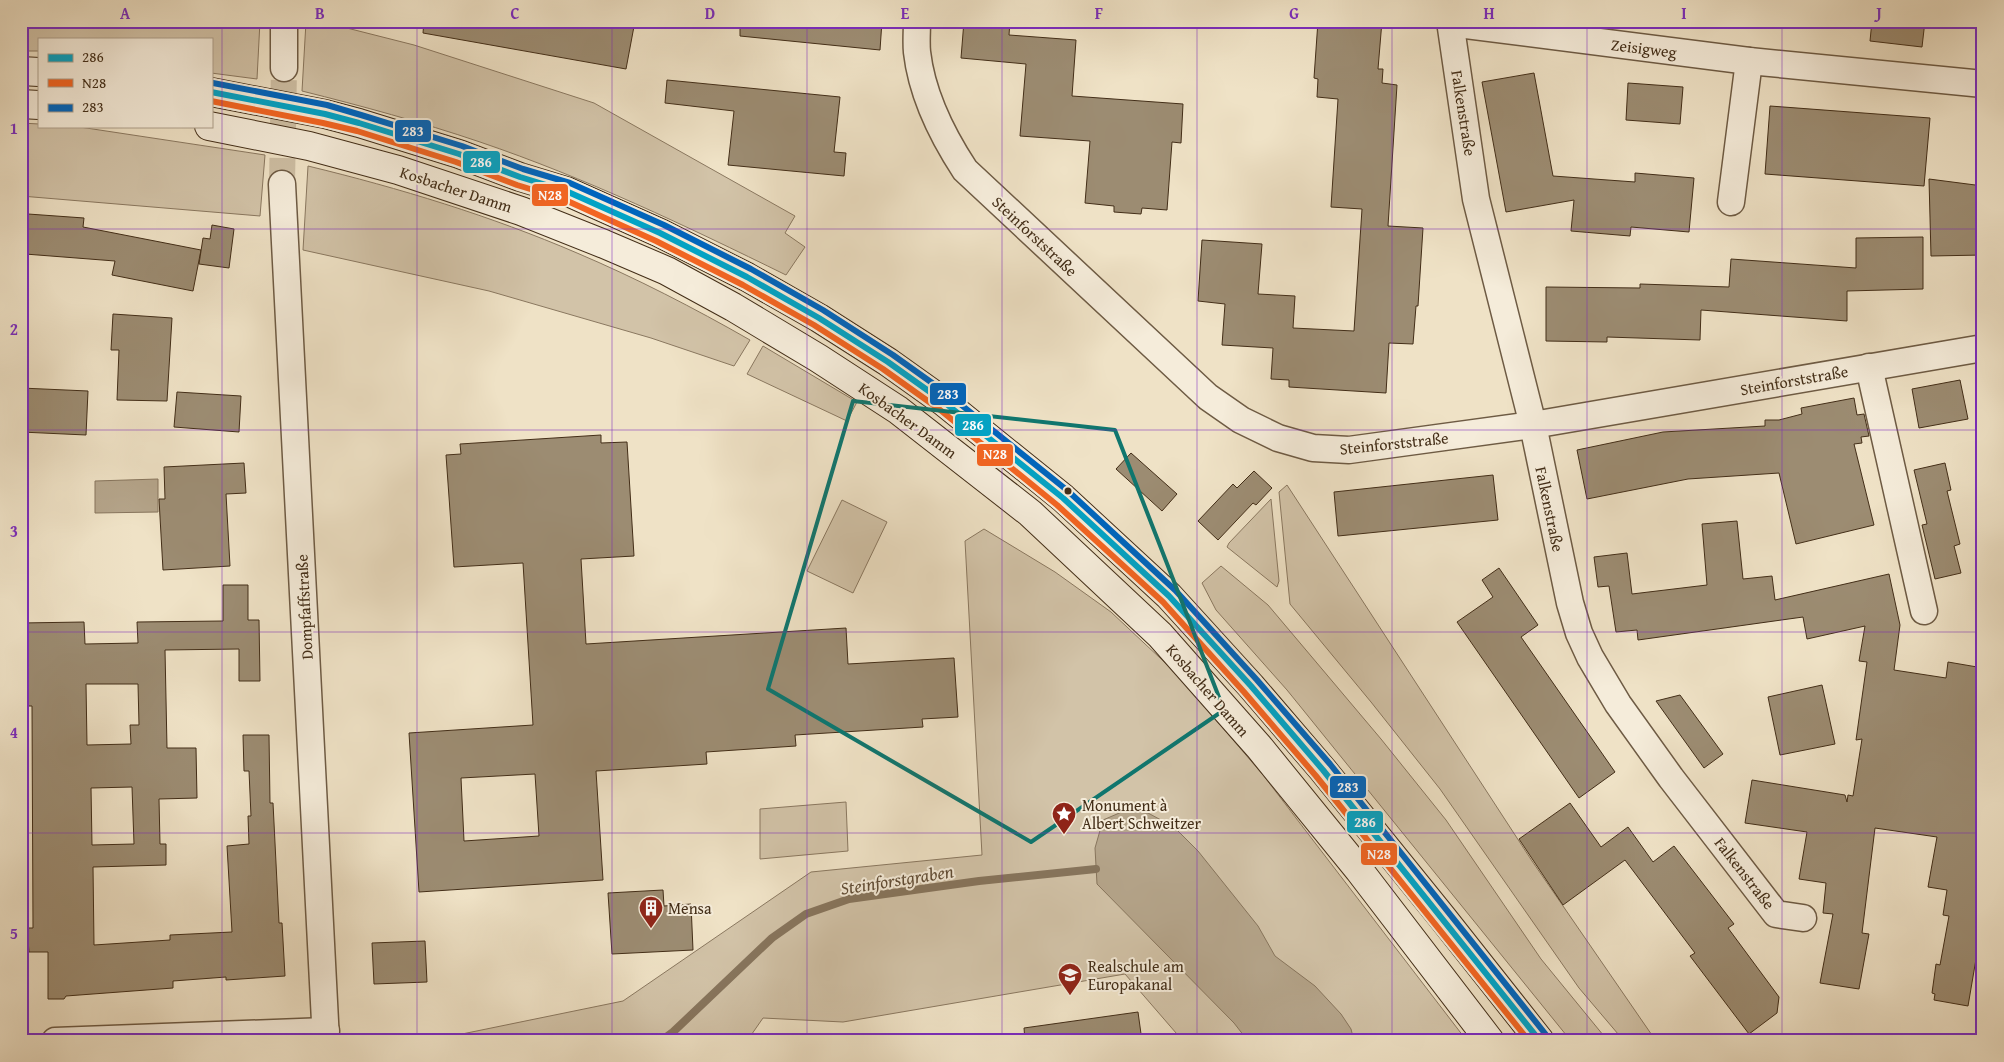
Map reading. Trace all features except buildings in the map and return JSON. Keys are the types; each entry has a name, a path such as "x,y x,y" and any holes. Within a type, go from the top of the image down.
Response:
{"street":[{"path":"284,21 284,68"},
{"name":"Steinforststraße","path":"917,21 917,52 924,88 952,151 965,170 1202,391 1241,420 1278,438 1312,448 1349,450 1533,425 1983,348"},
{"name":"Falkenstraße","path":"1450,22 1476,199 1533,425 1570,603 1590,657 1618,704 1671,778 1776,914 1803,918"},
{"name":"Zeisigweg","path":"1450,22 1749,61 1983,84"},
{"path":"1731,202 1749,61"},
{"path":"21,70 38,72"},
{"name":"Kosbacher Damm","path":"212,92 325,114 359,123 459,154 520,177 566,191 660,233 747,277 819,318 888,362 944,402 1063,498 1168,596 1251,686 1322,770 1540,1041"},
{"path":"21,104 38,105"},
{"name":"Kosbacher Damm","path":"212,127 308,146 398,170 521,211 604,244 666,271 733,307 818,358 898,410 1030,513 1160,635 1259,748 1322,824 1490,1041"},
{"name":"Dompfaffstraße","path":"55,1041 326,1036 282,184"},
{"name":"Steinforststraße","path":"1869,367 1924,611"}],"highlighted area":[{"path":"853,401 1115,430 1224,710 1031,842 768,689"}],"shaded area":[{"path":"21,21 260,21 257,79 212,73 212,38 38,38 38,51 21,51"},
{"path":"306,22 339,26 414,45 594,103 795,216 785,233 805,247 786,275 597,187 519,156 414,121 302,91"},
{"path":"21,123 38,124 38,128 86,128 265,155 260,216 21,196"},
{"path":"308,166 444,204 511,227 643,283 750,340 734,366 651,338 489,291 303,250"},
{"path":"763,346 857,402 847,421 747,374"},
{"path":"158,479 158,512 95,513 95,481"},
{"path":"1287,485 1532,861 1656,1041 1624,1041 1579,988 1440,789 1290,604 1279,492"},
{"path":"1271,499 1279,581 1277,587 1227,547"},
{"path":"842,500 887,522 853,593 807,571"},
{"path":"984,529 1055,572 1111,612 1176,673 1263,775 1467,1041 1183,1041 1125,974 843,1022 763,1018 747,1041 380,1041 462,1034 623,1001 811,872 982,855 965,541"},
{"path":"1221,566 1268,605 1381,739 1446,820 1541,959 1608,1041 1571,1041 1287,690 1216,610 1202,583"},
{"path":"846,802 848,851 760,859 760,809"},
{"path":"1124,811 1148,813 1174,827 1198,851 1258,926 1275,956 1315,986 1341,1014 1351,1029 1354,1041 1248,1041 1234,1023 1097,884 1095,848 1103,820"}],"waterway":[{"name":"Steinforstgraben","path":"661,1041 673,1032 772,938 806,914 849,899 979,881 1096,869"}],"tunnel":[{"path":"282,184 284,68"}],"transit line":[{"name":"283","path":"213,83 327,105 462,146 523,169 570,183 664,225 751,269 823,310 893,355 949,395 1068,491 1175,590 1330,764 1547,1036"},
{"name":"286","path":"212,92 325,114 359,123 459,154 520,177 566,191 660,233 747,277 819,318 888,362 944,402 1063,498 1169,596 1251,686 1323,770 1540,1041"},
{"name":"N28","path":"212,101 357,131 456,162 517,185 563,199 656,241 743,285 814,325 883,369 939,409 1057,505 1163,602 1316,776 1529,1041"}],"place":[{"name":"Monument à Albert Schweitzer","path":"1064,835"},
{"name":"Mensa","path":"651,929"},
{"name":"Realschule am Europakanal","path":"1070,996"}]}
